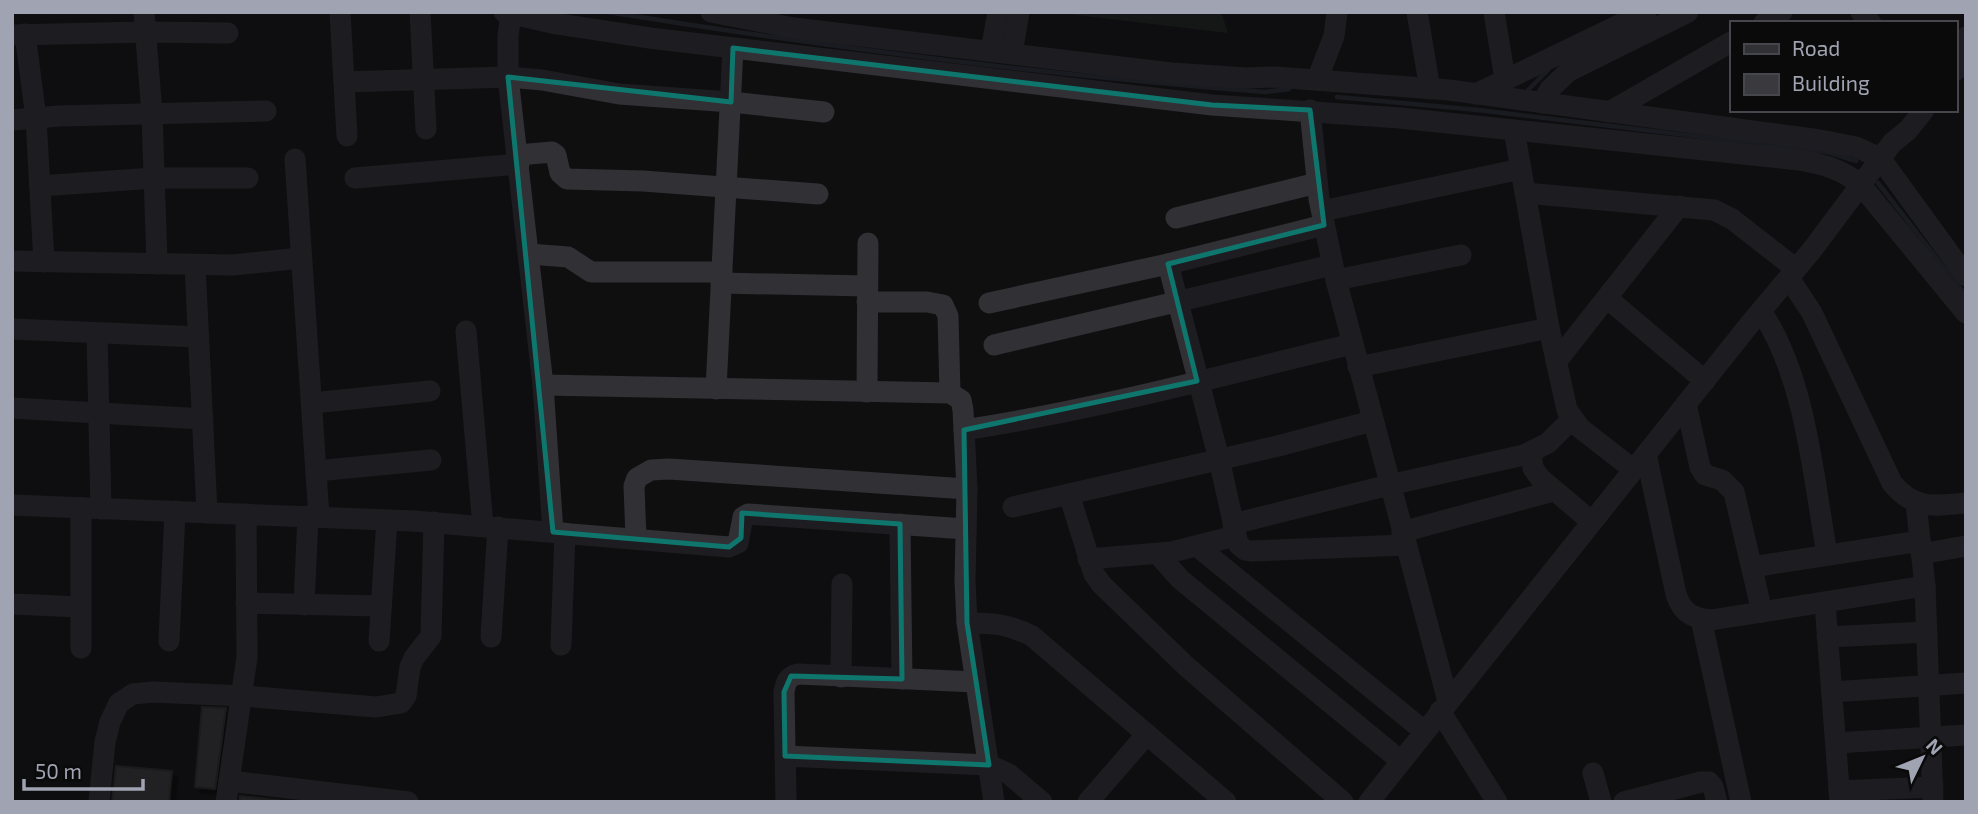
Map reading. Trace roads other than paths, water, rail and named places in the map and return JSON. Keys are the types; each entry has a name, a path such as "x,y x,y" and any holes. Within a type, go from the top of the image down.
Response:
{"street":[{"path":"340,12 347,135"},
{"path":"420,12 426,129"},
{"path":"711,12 794,28 1171,73 1317,80 1476,94 1886,150"},
{"path":"998,12 1001,52"},
{"path":"1001,52 1019,12"},
{"path":"1317,80 1334,37 1337,12"},
{"path":"1417,12 1430,89"},
{"path":"1494,12 1505,79"},
{"path":"1476,94 1646,12"},
{"path":"1542,103 1550,89 1569,71 1688,12"},
{"path":"561,645 559,532 508,77 507,13 565,25 733,48 1212,105 1310,110 1514,130 1799,160 1830,166 1846,173 1860,184 1966,313"},
{"path":"145,22 152,114 157,264"},
{"path":"44,262 36,118 19,34 145,22 228,33"},
{"path":"1960,66 1966,37"},
{"path":"1609,112 1730,43"},
{"path":"716,389 733,48"},
{"path":"344,82 508,77 542,80 619,94 824,112"},
{"path":"1310,110 1317,183 1334,273 1404,538 1444,706 1497,802"},
{"path":"12,120 266,111"},
{"path":"1886,150 1898,123 1907,112"},
{"path":"1368,802 1844,209 1886,150 1922,112"},
{"path":"1514,130 1549,328 1567,410 1572,419 1640,462 1679,606 1692,617 1711,620 1925,586"},
{"path":"1886,150 1966,276"},
{"path":"355,178 518,159 552,152 556,155 559,173 567,179 643,181 818,194"},
{"path":"295,159 316,471 303,605"},
{"path":"989,303 1168,264 1323,218 1521,169"},
{"path":"40,186 154,178 248,178"},
{"path":"1176,218 1317,183"},
{"path":"1525,193 1679,206 1723,213 1793,273 1892,483 1908,500 1916,503 1942,506 1966,503"},
{"path":"1556,362 1679,206"},
{"path":"867,392 868,243"},
{"path":"529,254 568,257 591,272 722,277 943,305 948,316 950,393"},
{"path":"994,345 1178,302 1334,273 1461,255"},
{"path":"12,261 195,265 255,264 301,258"},
{"path":"1168,264 1219,459 1234,530 1241,547 1251,551 1404,538 1553,491"},
{"path":"195,265 207,513"},
{"path":"1607,298 1705,381"},
{"path":"1761,311 1783,350 1803,419 1827,554"},
{"path":"1358,368 1549,328"},
{"path":"12,329 199,337"},
{"path":"466,331 491,527 491,637"},
{"path":"81,648 81,607 99,413 97,333"},
{"path":"964,430 1068,411 1352,344"},
{"path":"543,385 950,393 961,400 967,489 967,622 995,802"},
{"path":"312,403 430,391"},
{"path":"1686,404 1700,467 1705,475 1722,481 1734,492 1762,612"},
{"path":"12,408 203,419"},
{"path":"1088,559 1158,554 1197,546 1234,530 1389,485 1500,461 1531,452 1548,443 1572,419"},
{"path":"1013,507 1372,421"},
{"path":"1531,452 1533,468 1540,478 1591,522"},
{"path":"316,471 431,460"},
{"path":"636,539 634,486 636,478 651,470 967,489"},
{"path":"1069,494 1094,574 1114,598 1186,666 1343,802"},
{"path":"1825,603 1840,796 1933,794 1925,586 1916,503"},
{"path":"12,505 434,522 729,547 738,543 743,517 748,514 966,529"},
{"path":"169,641 175,511"},
{"path":"246,514 247,657 228,791 408,802"},
{"path":"379,641 387,520"},
{"path":"99,802 105,742 110,722 119,703 133,694 153,692 243,696 376,707 401,703 406,696 410,667 430,636 434,522"},
{"path":"900,524 902,680"},
{"path":"1197,546 1424,731"},
{"path":"1752,567 1827,554 1921,547 1966,547"},
{"path":"1158,554 1180,579 1401,761"},
{"path":"841,677 842,584"},
{"path":"246,603 381,607"},
{"path":"12,604 81,607"},
{"path":"1701,619 1741,802"},
{"path":"967,622 998,623 1032,636 1147,734 1214,798"},
{"path":"1828,637 1926,632"},
{"path":"786,802 786,682 791,676 798,674 976,682"},
{"path":"1832,692 1966,683"},
{"path":"1088,802 1147,734"},
{"path":"1836,743 1966,735"},
{"path":"785,756 989,765 1009,774 1042,802"},
{"path":"1593,773 1601,802"},
{"path":"1624,802 1701,782 1709,782 1717,802"}],"waterway":[{"path":"608,12 772,37 1018,68 1265,92 1289,89"},
{"path":"1528,90 1548,70"},
{"path":"1337,97 1478,110 1827,152 1856,161"},
{"path":"1878,183 1966,296"}]}
